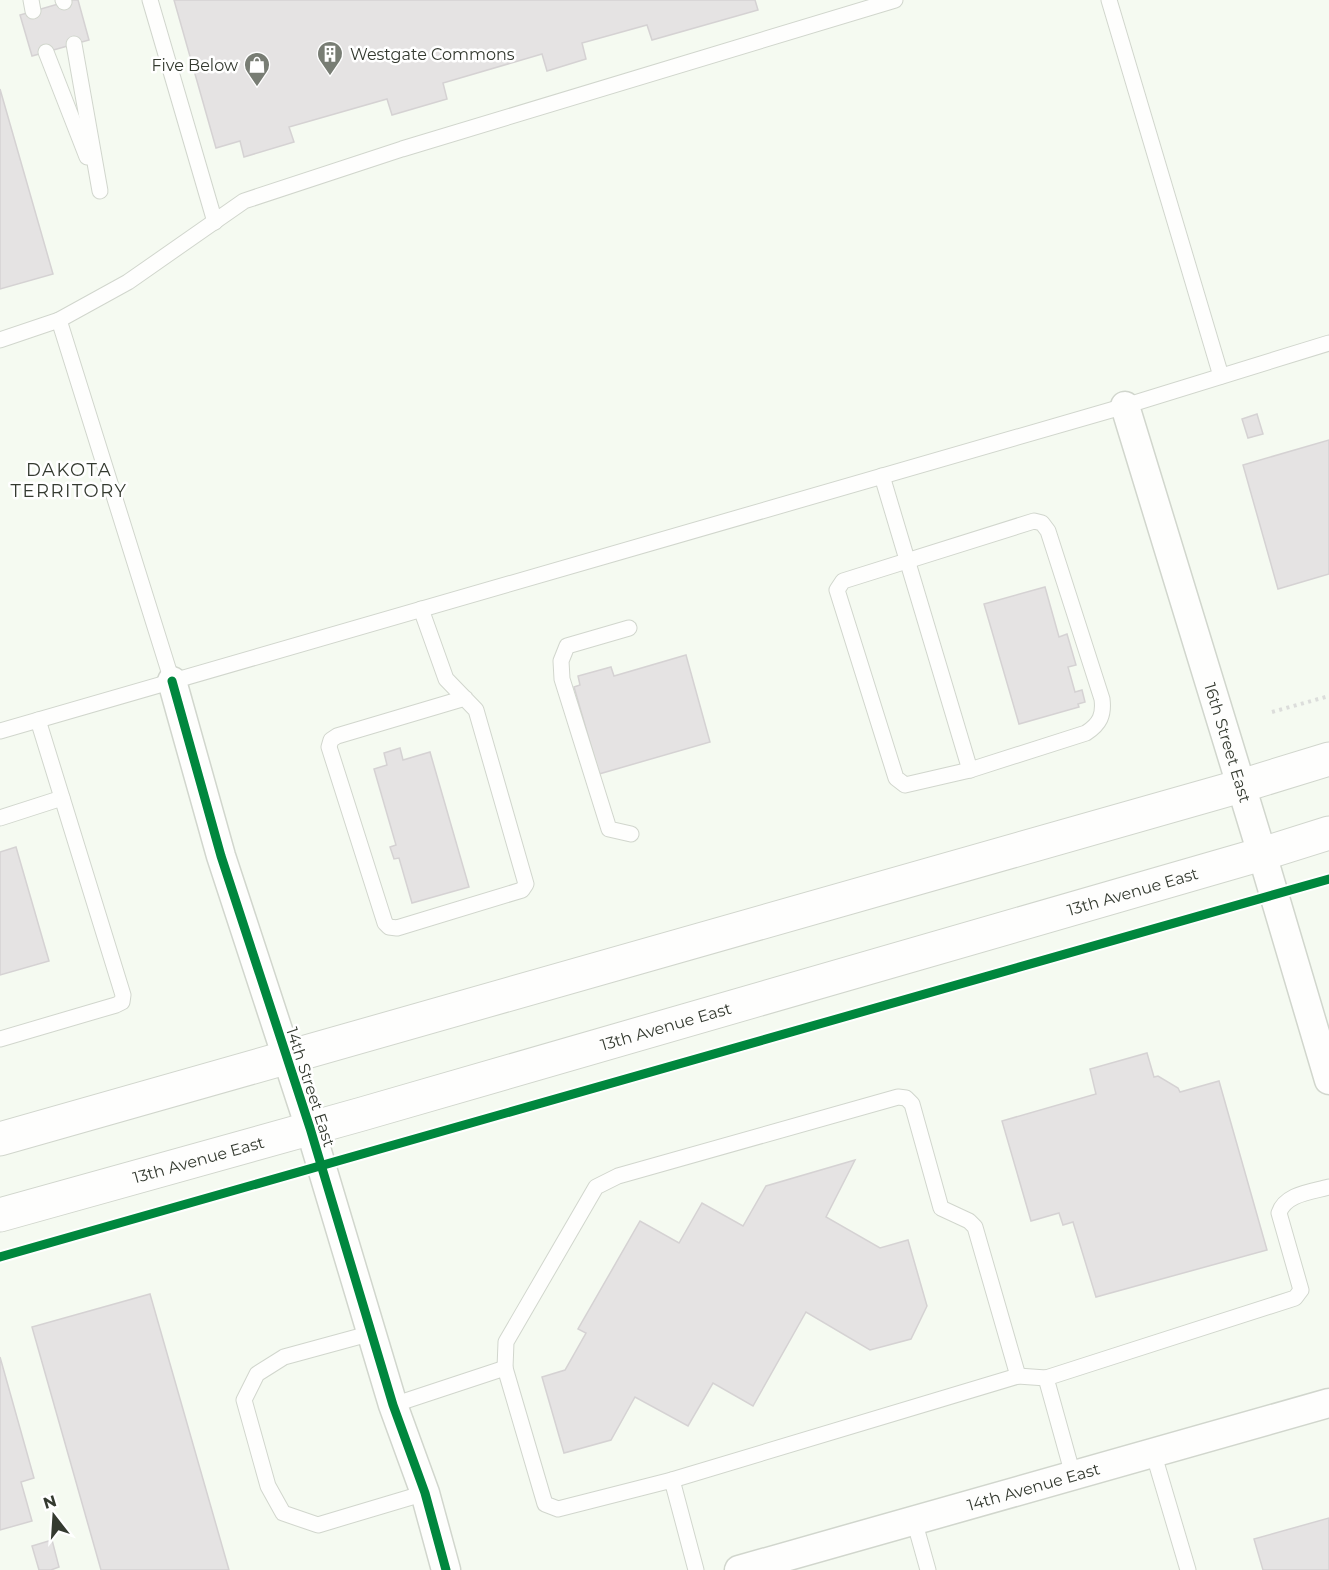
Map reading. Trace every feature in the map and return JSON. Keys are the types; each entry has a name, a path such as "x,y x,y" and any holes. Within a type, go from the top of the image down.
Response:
{"main road":[{"path":"0,1139 1329,759"},
{"name":"13th Avenue East","path":"0,1215 310,1128 1329,833"}],"street":[{"name":"16th Street East","path":"1125,406 1329,1080"},
{"name":"14th Street East","path":"172,681 221,856 310,1128 393,1405 425,1493 446,1570"},
{"name":"14th Avenue East","path":"739,1570 1329,1403"}],"lane":[{"path":"150,0 215,222"},
{"path":"0,340 59,320 128,282 244,201 381,156 895,0"},
{"path":"1109,0 1221,376"},
{"path":"46,52 100,191 74,44"},
{"path":"59,320 172,681"},
{"path":"0,731 1125,406 1329,343"},
{"path":"882,476 970,770"},
{"path":"1034,521 1042,523 1048,531 1101,699 1103,709 1096,727 1086,733 970,770 905,785 896,778 837,590 843,581 908,562 1034,521"},
{"path":"421,609 446,678 465,698 476,710 526,884 522,890 397,928 389,927 385,923 329,747 331,740 337,736 465,698"},
{"path":"629,628 567,646 561,661 562,679 609,829 631,834"},
{"path":"0,1039 116,1005 122,1002 123,995 38,720"},
{"path":"0,818 62,798"},
{"path":"1018,1376 975,1227 969,1221 941,1208 912,1104 906,1098 898,1097 618,1176 596,1187 506,1342 505,1368 546,1504 558,1509 672,1480 1018,1376 1046,1378 1295,1298 1301,1290 1279,1213 1281,1205 1288,1199 1329,1187"},
{"path":"372,1333 284,1357 257,1374 244,1400 268,1486 283,1513 318,1525 425,1493"},
{"path":"393,1405 505,1368"},
{"path":"1046,1378 1073,1475"},
{"path":"1153,1452 1188,1570"},
{"path":"672,1480 696,1570"},
{"path":"914,1520 928,1570"}],"path":[{"path":"1272,712 1329,696"}],"building":[{"path":"78,0 89,40 32,56 20,15"},
{"name":"Westgate Commons","path":"174,0 755,0 758,10 652,40 647,25 582,43 586,59 547,71 542,54 443,83 447,99 392,115 387,99 289,127 294,142 244,157 240,141 216,148"},
{"path":"0,89 53,274 0,289"},
{"path":"1257,414 1263,434 1248,438 1242,419"},
{"path":"1329,440 1329,574 1278,589 1243,465"},
{"path":"1045,587 1059,637 1067,634 1076,665 1068,667 1075,692 1082,690 1085,702 1078,704 1079,707 1019,724 984,604"},
{"path":"686,655 710,742 599,774 574,687 580,685 578,676 611,667 614,676"},
{"path":"400,748 403,760 430,752 469,887 412,903 399,858 394,859 390,847 396,845 374,769 387,765 384,753"},
{"path":"16,847 49,961 0,975 0,852"},
{"path":"1147,1053 1154,1077 1158,1076 1178,1088 1180,1092 1219,1081 1267,1250 1096,1297 1073,1222 1063,1225 1059,1213 1031,1221 1002,1121 1096,1094 1090,1069"},
{"path":"855,1160 826,1217 880,1248 908,1240 927,1306 911,1339 870,1350 806,1312 753,1406 713,1383 688,1426 635,1397 611,1440 564,1453 542,1377 565,1370 586,1333 578,1329 640,1221 679,1243 702,1203 743,1226 766,1186"},
{"path":"150,1294 229,1570 101,1570 32,1327"},
{"path":"0,1357 34,1478 21,1482 32,1521 0,1530"},
{"path":"1329,1518 1329,1570 1263,1570 1254,1539"},
{"path":"52,1540 59,1567 39,1570 32,1546"}],"cycle path":[{"path":"172,681 221,856 310,1128 393,1405 425,1493 446,1570"},
{"path":"0,1257 1329,879"}],"place":[{"name":"Westgate Commons","path":"330,77"},
{"name":"Five Below","path":"257,88"}],"district":[{"name":"DAKOTA TERRITORY","path":"69,480"}]}
